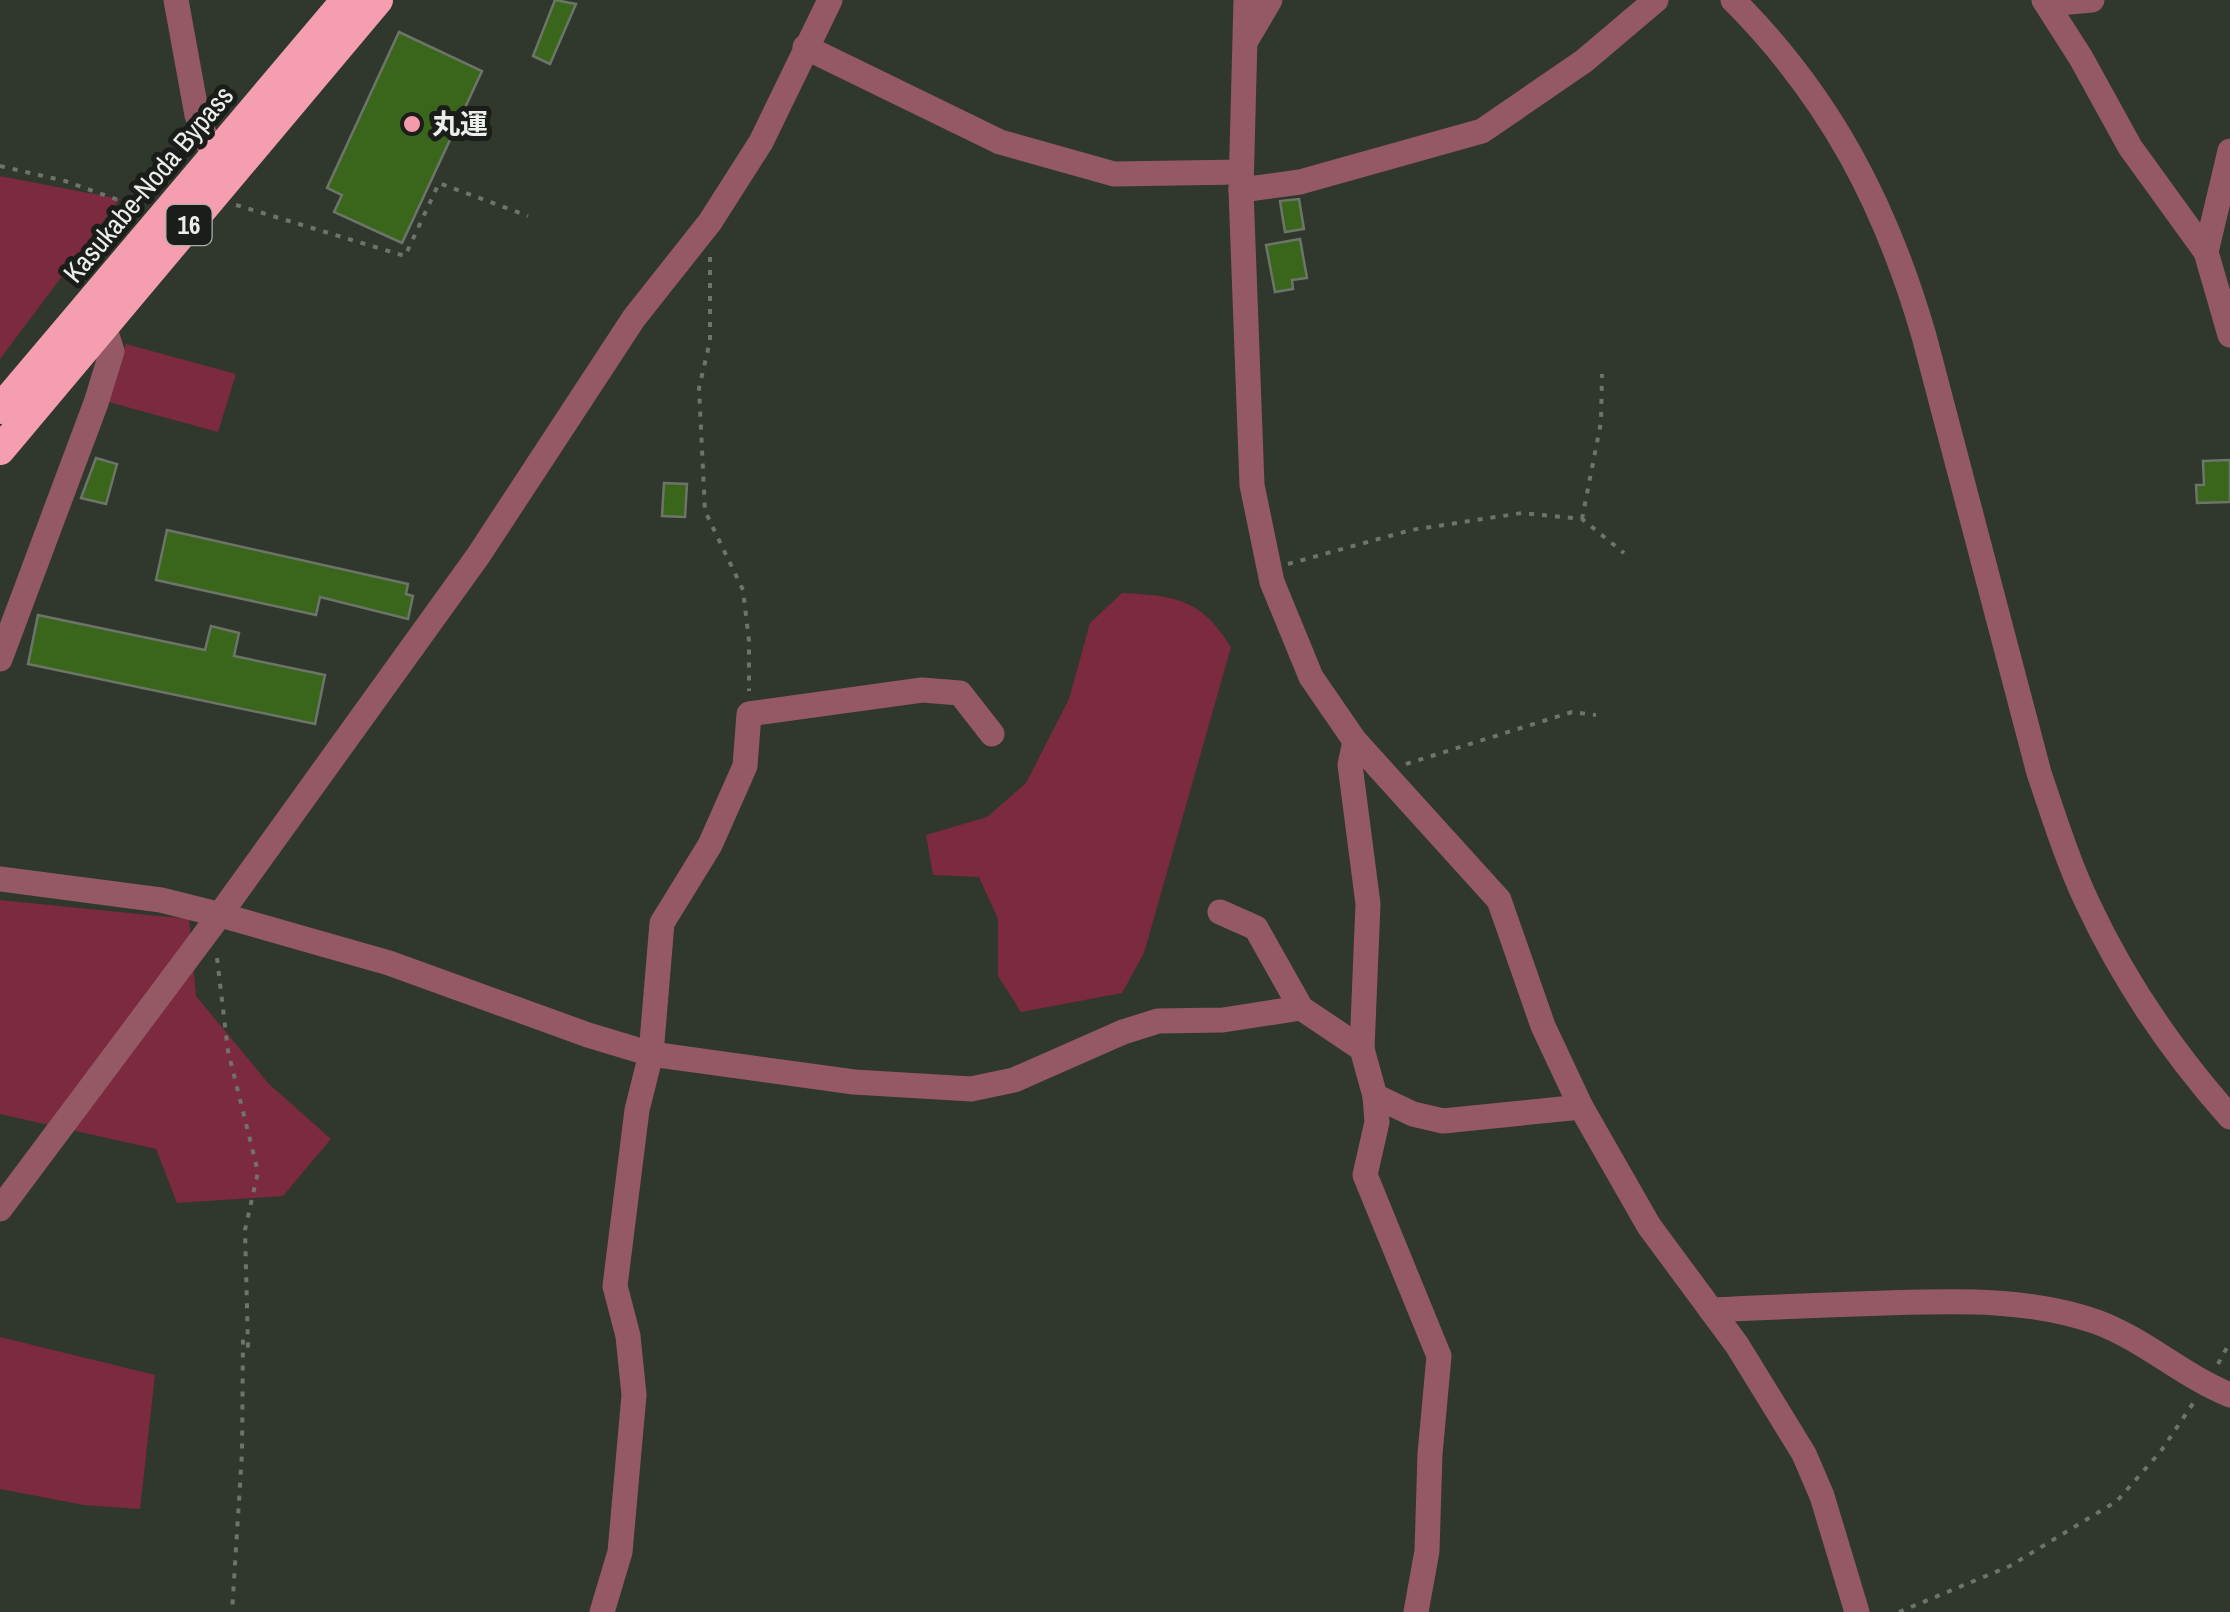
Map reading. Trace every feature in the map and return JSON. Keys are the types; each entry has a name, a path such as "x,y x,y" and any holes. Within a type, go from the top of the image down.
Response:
{"highway":[{"name":"Kasukabe-Noda Bypass","path":"0,410 346,0"},
{"name":"Kasukabe-Noda Bypass","path":"0,450 378,0"}],"street":[{"path":"176,0 197,115 214,156"},
{"path":"0,1209 478,556 634,318 710,222 761,142 830,0"},
{"path":"1246,0 1241,181 1252,485 1269,569 1311,677 1355,740 1499,900 1544,1026 1580,1107 1649,1226 1737,1345 1804,1454 1822,1496 1857,1612"},
{"path":"1244,43 1270,0"},
{"path":"805,48 1000,142 1114,174 1300,182 1482,131 1584,61 1656,0"},
{"path":"1734,0 1783,52 1817,100 1854,155 1880,211 1904,266 2039,773 2061,838 2087,904 2121,966 2162,1031 2230,1117"},
{"path":"2092,0 2045,2 2130,147 2206,252 2230,334"},
{"path":"2206,252 2226,188 2230,151"},
{"path":"0,659 102,386 112,351 104,326"},
{"path":"602,1612 620,1552 634,1395 628,1336 615,1286 637,1110 650,1054 662,924 710,845 745,766 748,714 922,690 960,693 992,734"},
{"path":"1355,740 1350,764 1368,904 1362,1050 1375,1096 1377,1122 1366,1175 1439,1356 1427,1551 1416,1612"},
{"path":"0,879 161,900 215,919 389,964 650,1054 854,1082 971,1089 1014,1080 1123,1032 1158,1021 1223,1020 1301,1008"},
{"path":"1220,912 1256,928 1301,1008 1362,1050"},
{"path":"1375,1096 1413,1114 1443,1121 1580,1107"},
{"path":"1711,1310 1971,1301 2057,1310 2099,1323 2151,1348 2218,1390"}],"path":[{"path":"165,174 197,115"},
{"path":"0,166 64,182 137,208 146,197"},
{"path":"212,198 406,256 440,183 528,216"},
{"path":"710,222 710,342 698,388 704,511 744,590 749,642 748,714"},
{"path":"1582,519 1601,422 1602,374"},
{"path":"1269,569 1411,530 1522,513 1582,519 1624,554"},
{"path":"1382,771 1572,712 1596,715"},
{"path":"215,919 228,1051 258,1172 246,1230 248,1346 244,1339 242,1453 232,1612"},
{"path":"1899,1612 2010,1566 2117,1501 2218,1390"}],"shaded area":[{"path":"0,176 120,199 0,359"},
{"path":"126,344 236,374 218,432 105,401"},
{"path":"1122,593 1185,603 1208,618 1231,647 1144,953 1122,993 1021,1012 998,976 998,919 979,877 933,875 926,835 987,817 1026,783 1069,699 1090,623"},
{"path":"0,900 189,919 196,996 269,1084 331,1139 283,1196 177,1203 156,1149 0,1114"},
{"path":"0,1337 155,1375 140,1509 84,1505 0,1489"}],"building":[{"path":"555,0 576,4 550,64 533,56"},
{"path":"399,32 482,71 402,243 334,212 342,195 327,188"},
{"path":"1299,199 1304,229 1285,232 1280,201"},
{"path":"1300,239 1307,278 1292,280 1293,289 1275,292 1266,245"},
{"path":"96,458 117,464 106,504 81,498"},
{"path":"2230,460 2230,502 2197,503 2196,485 2204,485 2203,461"},
{"path":"664,483 687,484 685,517 662,516"},
{"path":"167,530 408,584 406,594 413,596 408,619 320,597 316,615 156,580"},
{"path":"38,615 205,650 211,626 239,633 234,656 325,675 315,724 28,664"}],"place":[{"name":"丸運","path":"412,124"}]}
